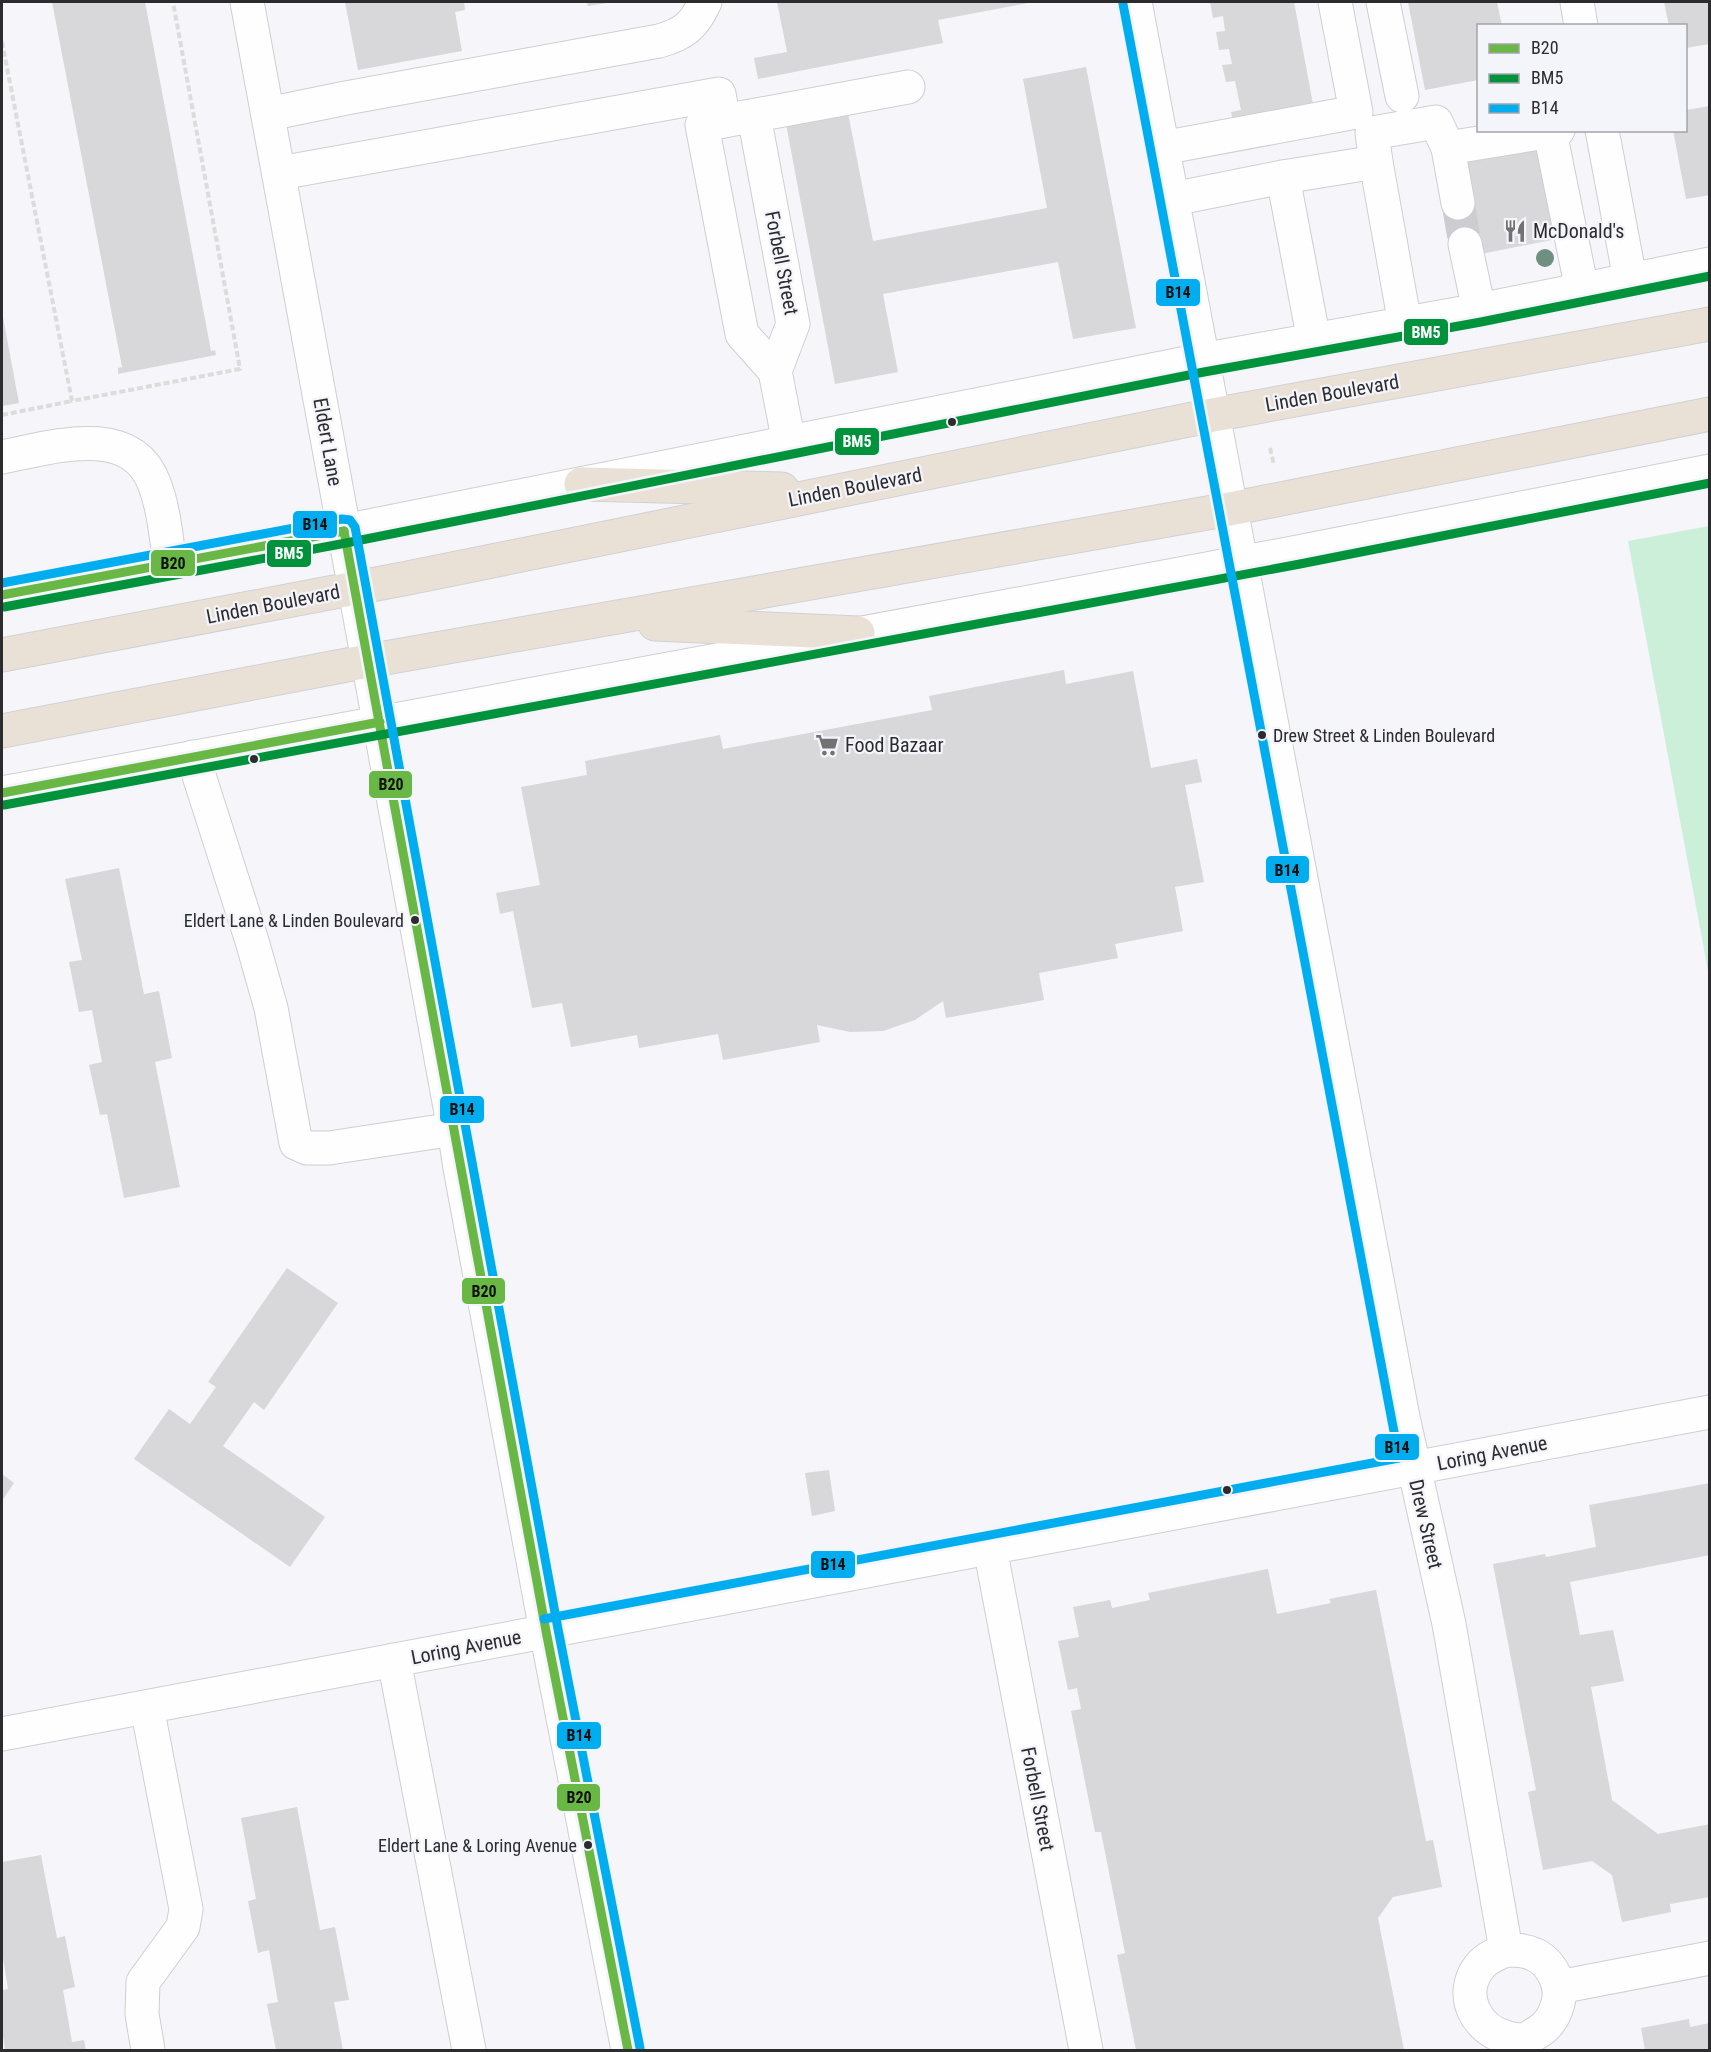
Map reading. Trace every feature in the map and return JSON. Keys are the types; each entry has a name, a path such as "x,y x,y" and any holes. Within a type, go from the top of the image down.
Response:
{"highway":[{"name":"Linden Boulevard","path":"2,655 355,588 1212,416 1710,324"},
{"path":"2,731 368,661 1230,509 1710,414"},
{"path":"581,484 840,490"},
{"path":"596,621 858,633"}],"street":[{"name":"Eldert Lane","path":"247,2 546,1631 628,2050"},
{"path":"268,114 357,95 659,41 676,36 689,27 705,2"},
{"name":"Drew Street","path":"1135,2 1413,1468 1449,1624 1506,1950"},
{"path":"1162,148 1356,112 1335,2"},
{"path":"1383,2 1402,96"},
{"path":"1577,2 1581,24"},
{"path":"789,443 776,371 742,334 702,125 908,87"},
{"name":"Forbell Street","path":"280,173 719,94 739,118 794,324 776,371"},
{"path":"1405,324 1372,133 1436,122 1448,148 1458,203"},
{"path":"1448,148 1548,132"},
{"path":"1554,132 1582,290"},
{"path":"1602,132 1630,279"},
{"path":"1173,199 1283,177 1376,162"},
{"path":"1283,177 1314,341"},
{"path":"1465,244 1479,310"},
{"path":"2,595 344,531 1202,360 1405,324 1710,264"},
{"path":"2,457 89,442 107,444 137,457 148,471 154,484 170,564"},
{"path":"2,793 1241,562 1710,471"},
{"path":"193,757 271,1008 296,1143 308,1148 329,1148 454,1129"},
{"name":"Loring Avenue","path":"2,1734 1710,1412"},
{"name":"Forbell Street","path":"990,1548 1086,2050"},
{"path":"394,1660 469,2050"},
{"path":"147,1707 186,1909 183,1927 143,1983 141,2014 148,2050"},
{"path":"1506,1950 1521,1950 1542,1959 1554,1973 1559,1987 1559,2001 1554,2016 1527,2045 1495,2035 1481,2024 1473,2010 1470,1995 1473,1979 1480,1966 1492,1956 1506,1950"},
{"path":"1559,1987 1710,1958"}],"path":[{"path":"2,415 240,369 173,2"},
{"path":"2,42 72,401"},
{"path":"1270,448 1274,466"}],"green space":[{"path":"1710,526 1709,976 1628,541"}],"building":[{"path":"52,2 145,2 211,351 215,350 216,355 118,374 118,368 122,367"},
{"path":"345,2 464,2 465,10 455,12 462,51 358,70"},
{"path":"587,2 607,2 607,3 588,6"},
{"path":"777,2 1028,3 938,20 943,43 758,79 754,58 787,52"},
{"path":"1210,2 1294,2 1315,115 1235,130 1231,112 1241,110 1235,81 1226,82 1222,65 1232,64 1229,49 1219,50 1216,32 1225,31 1223,16 1213,18"},
{"path":"1408,2 1497,2 1502,24 1477,24 1477,80 1425,90"},
{"path":"1664,2 1710,2 1710,44 1687,48 1687,24 1669,24"},
{"path":"1086,67 1136,328 1073,339 1058,262 883,294 898,372 835,384 786,124 848,113 873,241 1047,208 1023,79"},
{"path":"1710,106 1710,195 1686,199 1673,132 1687,132 1687,110"},
{"path":"1544,145 1562,238 1481,254 1450,247 1442,206 1456,162"},
{"path":"2,318 19,403 2,406"},
{"path":"1064,670 1066,684 1133,671 1151,768 1197,759 1202,782 1185,785 1204,882 1175,887 1183,931 1115,944 1118,958 1039,973 1044,1000 946,1018 943,1001 915,1020 883,1031 850,1032 817,1025 820,1042 723,1060 718,1034 639,1048 637,1035 571,1047 562,1003 532,1008 513,911 500,914 496,893 540,885 521,787 587,775 585,761 720,735 723,749 932,710 929,696"},
{"path":"119,868 144,994 159,991 172,1058 155,1062 180,1187 124,1198 107,1114 100,1115 89,1065 102,1062 92,1010 79,1012 69,962 82,960 65,879"},
{"path":"287,1268 338,1303 264,1410 254,1402 223,1446 325,1517 290,1567 134,1459 169,1409 190,1424 216,1387 208,1382"},
{"path":"829,1470 835,1511 812,1516 805,1473"},
{"path":"2,1474 14,1483 2,1501"},
{"path":"1710,1483 1710,1555 1570,1582 1580,1635 1613,1630 1624,1681 1591,1687 1612,1800 1658,1834 1710,1824 1710,1897 1670,1904 1671,1912 1622,1922 1612,1875 1592,1861 1543,1870 1528,1792 1536,1790 1493,1564 1596,1547 1589,1505"},
{"path":"1268,1569 1277,1614 1331,1603 1329,1599 1376,1590 1426,1841 1433,1840 1442,1887 1393,1897 1378,1918 1404,2050 1136,2050 1117,1955 1125,1953 1101,1832 1095,1832 1071,1711 1081,1709 1077,1688 1068,1690 1058,1641 1079,1637 1073,1607 1110,1600 1112,1608 1150,1600 1148,1593"},
{"path":"297,1807 320,1930 335,1927 349,2000 334,2002 343,2050 276,2050 267,2004 278,2002 269,1950 258,1953 248,1901 256,1899 241,1818"},
{"path":"41,1855 57,1938 65,1936 75,1987 63,1990 72,2042 84,2040 86,2050 5,2050 2,2029 2,1990 8,1989 2,1952 2,1862"},
{"path":"1689,2019 1690,2027 1710,2023 1710,2050 1645,2050 1641,2028"}],"tunnel":[{"path":"1458,203 1465,244"}],"transit line":[{"name":"B14","path":"544,1619 1399,1458 1123,4"},
{"name":"BM5","path":"4,607 346,543 1204,372 1481,322 1710,276"},
{"name":"BM5","path":"4,805 1300,564 1710,483"},
{"name":"B14","path":"2,583 342,519 350,520 355,527 558,1629 640,2048"},
{"name":"B20","path":"344,531 546,1631 628,2050"},
{"name":"B20","path":"2,595 344,531"},
{"name":"B20","path":"2,793 380,722"}],"place":[{"name":"McDonald's","path":"1515,231"},
{"name":"Drew Street & Linden Boulevard","path":"1262,735"},
{"name":"Food Bazaar","path":"827,745"},
{"name":"Eldert Lane & Linden Boulevard","path":"415,920"},
{"name":"Eldert Lane & Loring Avenue","path":"588,1845"}]}
